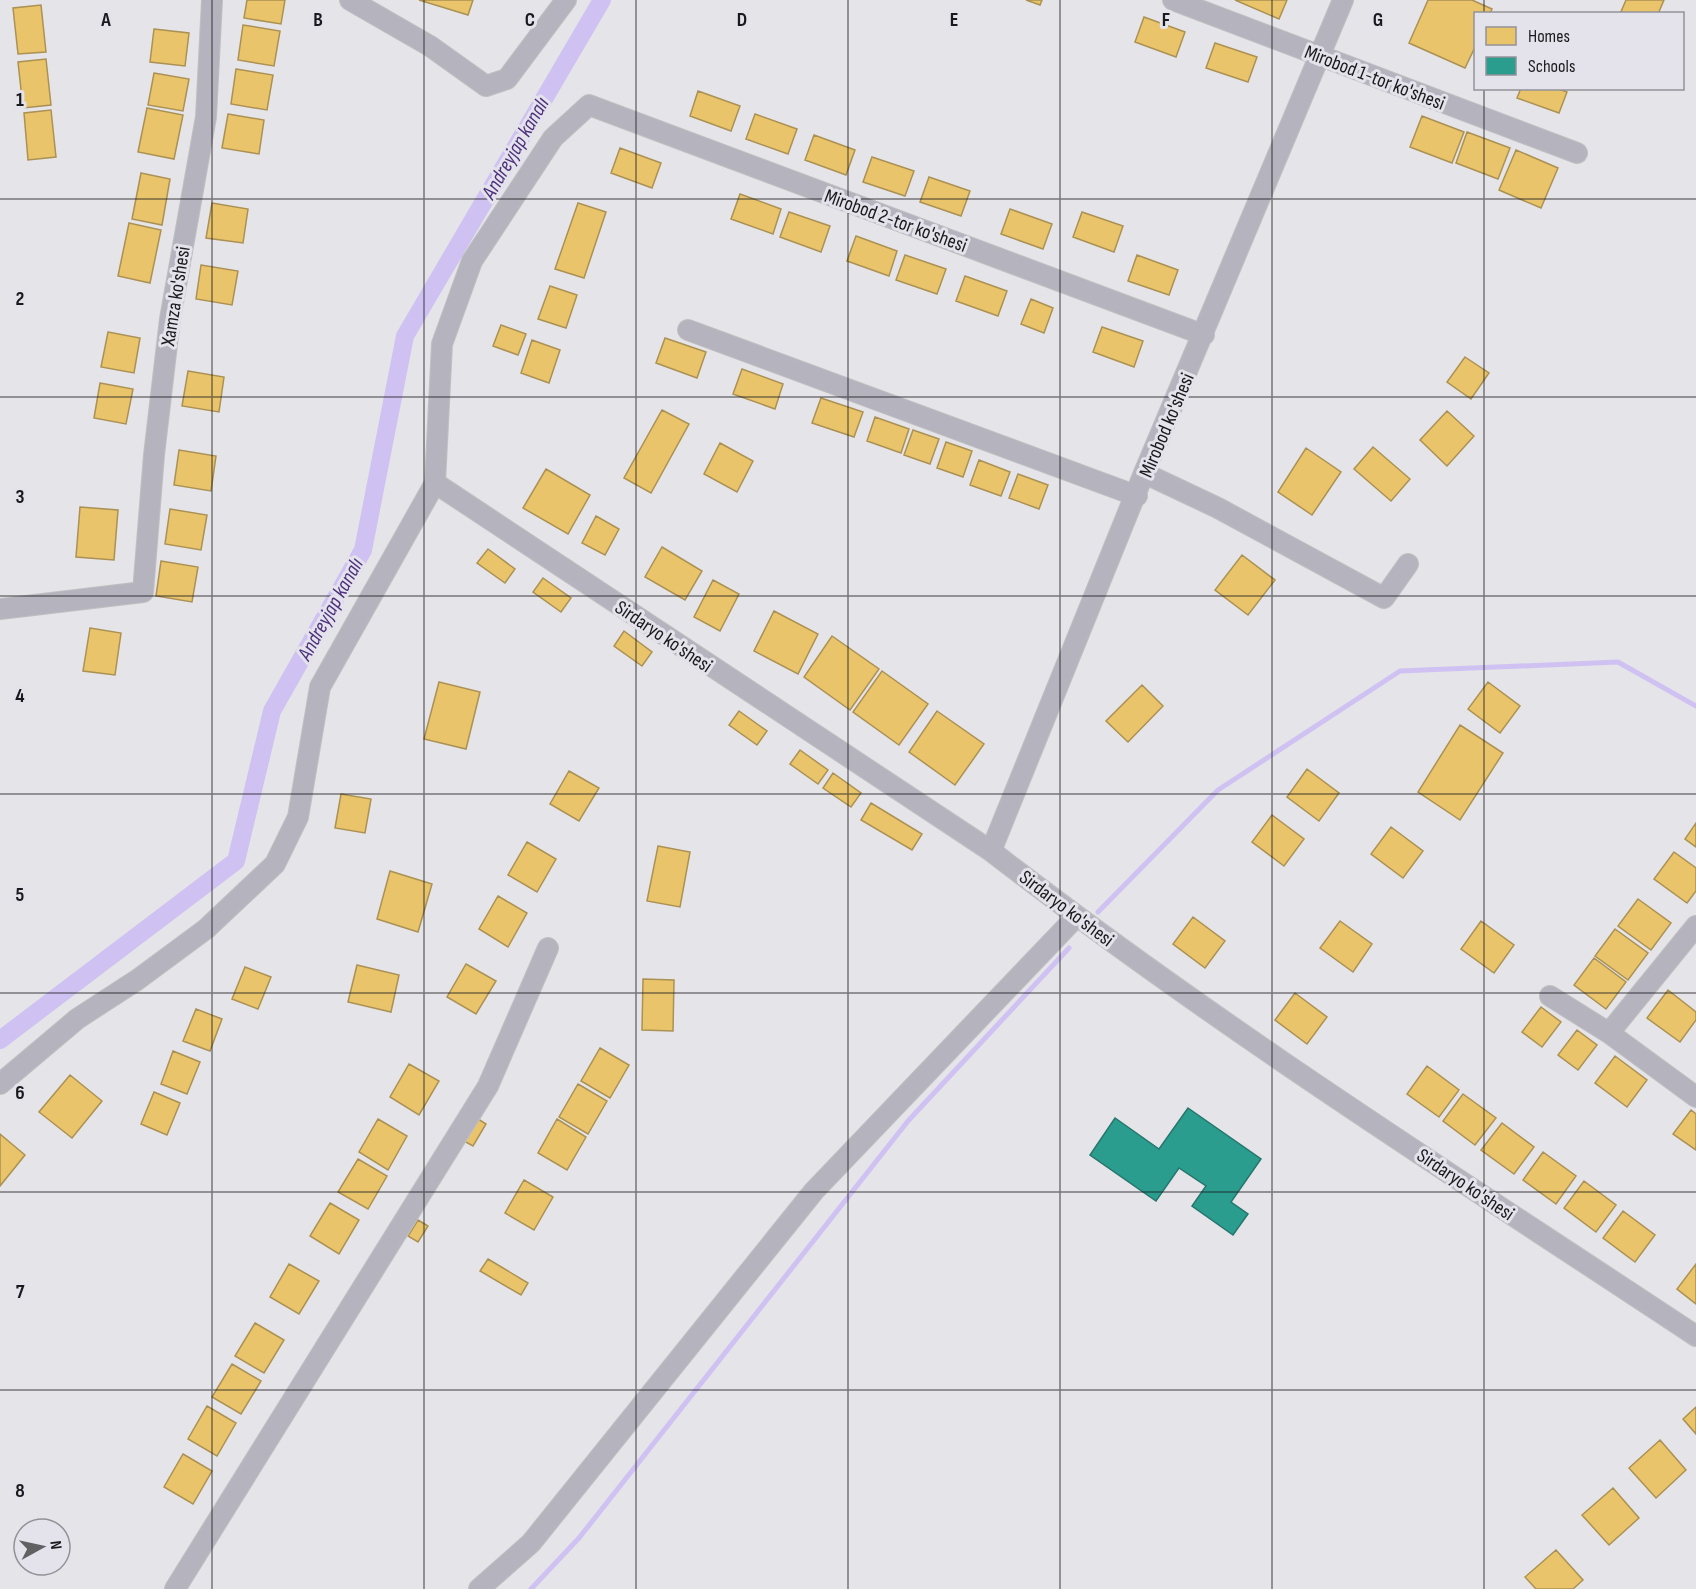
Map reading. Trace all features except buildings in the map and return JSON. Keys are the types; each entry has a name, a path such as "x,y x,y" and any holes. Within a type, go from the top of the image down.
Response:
{"street":[{"name":"Xamza ko'shesi","path":"0,609 143,592 154,455 170,319 206,117 212,0"},
{"path":"350,0 430,46 486,86 507,80 567,0"},
{"name":"Mirobod 1-tor ko'shesi","path":"1173,0 1577,153"},
{"name":"Mirobod ko'shesi","path":"991,851 1137,496 1144,473 1343,0"},
{"name":"Mirobod 2-tor ko'shesi","path":"435,483 442,344 472,261 553,138 589,105 1204,335"},
{"path":"688,330 1137,496"},
{"path":"1144,473 1218,508 1384,598 1408,564"},
{"path":"0,1084 77,1019 137,980 206,929 275,864 297,817 321,687 435,483"},
{"name":"Sirdaryo ko'shesi","path":"435,483 991,851 1076,917 1274,1056 1696,1336"},
{"path":"479,1589 531,1543 814,1191 1076,917"},
{"path":"1609,1032 1696,926"},
{"path":"175,1589 488,1086 548,948"},
{"path":"1550,996 1609,1032 1696,1097"}],"waterway":[{"name":"Andreyjap kanalı","path":"0,1040 236,861 272,711 363,550 405,336 602,0"},
{"path":"1098,912 1218,790 1400,671 1618,662 1696,706"},
{"path":"531,1589 579,1538 908,1121 1069,948"}]}
